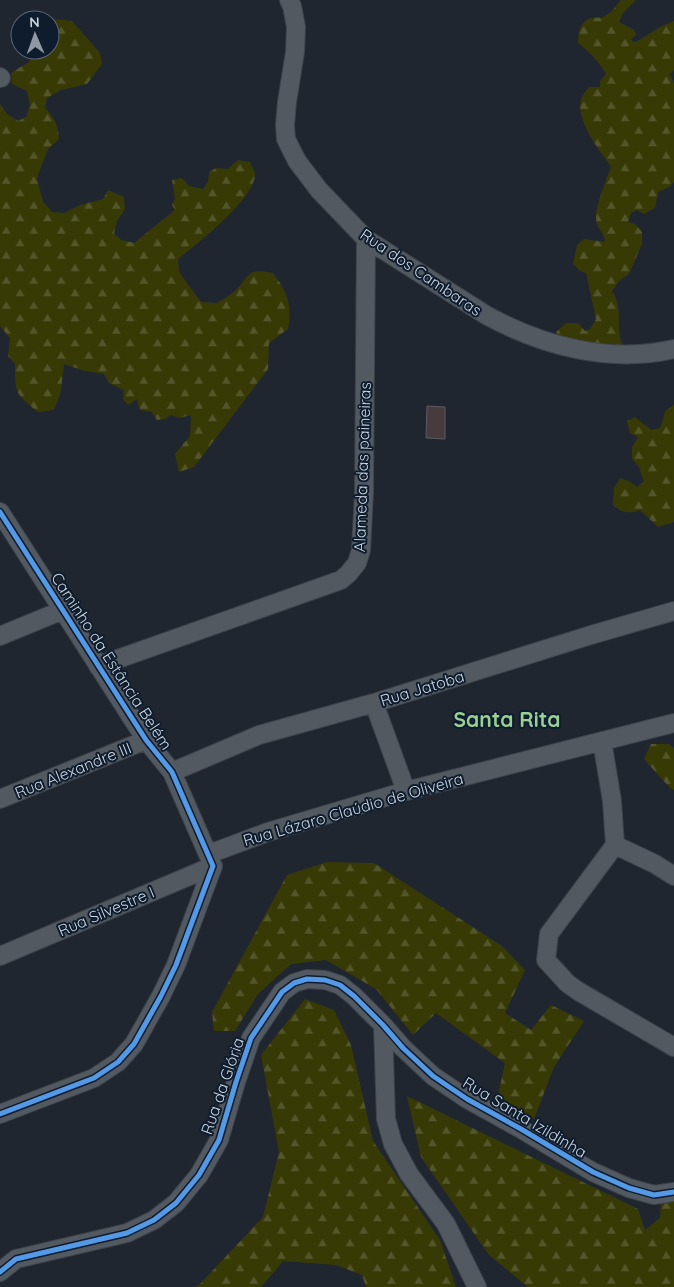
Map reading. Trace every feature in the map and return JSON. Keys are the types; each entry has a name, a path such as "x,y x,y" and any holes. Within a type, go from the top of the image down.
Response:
{"street":[{"name":"Rua dos Cambaras","path":"289,0 296,27 295,52 286,102 286,139 297,162 319,190 366,239 486,315 528,335 582,350 618,355 662,352 674,349"},
{"name":"Alameda das paineiras","path":"98,666 341,580 357,563 361,550 364,493 366,239"},
{"name":"Caminho da Estância Belém","path":"0,512 146,740 172,772 211,860"},
{"path":"0,636 63,610"},
{"name":"Rua Jatoba","path":"172,772 259,735 374,703 590,635 674,612"},
{"path":"374,703 406,791"},
{"name":"Rua Lázaro Claúdio de Oliveira","path":"211,860 276,829 406,791 674,723"},
{"name":"Rua Alexandre III","path":"0,799 146,740"},
{"path":"602,741 612,801 615,845 549,934 546,960 566,982 578,991 674,1047"},
{"path":"615,845 674,876"},
{"path":"0,1114 94,1078 118,1062 134,1044 176,965 211,860"},
{"name":"Rua Silvestre I","path":"0,956 211,860"},
{"name":"Rua da Glória","path":"0,1272 16,1259 127,1233 154,1220 176,1203 199,1175 219,1140 251,1038 282,992 294,983 307,980 325,980 340,985 383,1025"},
{"path":"383,1025 386,1119 393,1144 409,1174 446,1224 477,1287"},
{"name":"Rua Santa Izildinha","path":"383,1025 403,1048 433,1076 467,1099 592,1172 630,1188 654,1195 674,1192"}],"green space":[{"path":"621,0 636,0 623,13 619,22 634,30 636,35 631,39 633,42 674,21 674,70 670,74 674,84 674,182 669,187 658,192 655,208 644,214 637,210 631,213 628,222 635,224 642,232 642,244 629,274 619,281 612,291 618,304 619,330 622,344 612,350 561,340 556,332 566,323 578,323 585,331 590,329 596,319 586,273 580,271 573,264 577,245 584,239 605,242 596,218 601,195 611,166 589,133 581,114 580,105 582,97 589,87 600,87 600,81 606,74 594,57 578,43 578,37 581,27 586,20 602,18 611,12"},
{"path":"60,20 72,21 100,53 102,64 87,84 61,90 47,98 45,108 55,122 59,139 48,149 37,178 43,202 52,212 64,213 80,205 103,199 108,190 124,197 125,209 117,221 114,233 121,240 134,243 175,210 172,205 175,199 172,180 182,178 189,186 203,189 208,182 209,172 216,168 228,169 238,160 250,162 255,173 253,183 237,207 211,232 178,259 179,272 201,302 217,303 234,292 249,274 258,271 273,273 288,299 288,329 269,343 268,369 194,467 179,472 175,454 190,436 191,415 180,418 171,415 165,419 157,420 152,412 140,410 137,399 128,405 123,399 124,390 109,383 104,374 85,371 64,364 61,391 54,410 38,412 18,392 15,381 15,364 8,356 10,338 0,326 0,104 7,114 18,121 26,117 30,106 27,91 12,84 11,73 30,60 60,60"},
{"path":"674,405 674,522 658,527 640,510 626,512 619,510 613,505 614,488 620,478 637,487 644,482 639,467 632,459 632,447 638,437 630,433 627,421 635,417 651,430 660,428 665,411"},
{"path":"651,744 669,744 674,748 674,790 644,759"},
{"path":"327,862 374,863 502,946 525,970 505,1013 531,1030 551,1005 584,1021 554,1067 534,1119 497,1100 505,1063 436,1013 413,1035 376,989 326,960 291,964 258,994 235,1031 214,1031 212,1012 287,875"},
{"path":"305,999 334,1010 351,1045 373,1141 440,1240 456,1287 366,1287 362,1275 336,1265 283,1261 261,1287 195,1287 263,1217 279,1152 261,1055"},
{"path":"407,1096 638,1209 645,1230 660,1218 661,1203 674,1201 674,1287 528,1287 489,1255 421,1157"}],"building":[{"path":"427,406 445,407 445,439 426,438"}],"cycle path":[{"path":"0,512 146,740 172,772 213,866 176,965 134,1044 118,1062 94,1078 0,1114"},
{"path":"0,1272 16,1259 127,1233 154,1220 176,1203 199,1175 219,1140 251,1038 282,992 294,983 307,979 325,980 340,985 354,996 403,1048 433,1076 467,1099 593,1172 629,1188 654,1195 674,1192"}],"district":[{"name":"Santa Rita","path":"507,719"}]}
